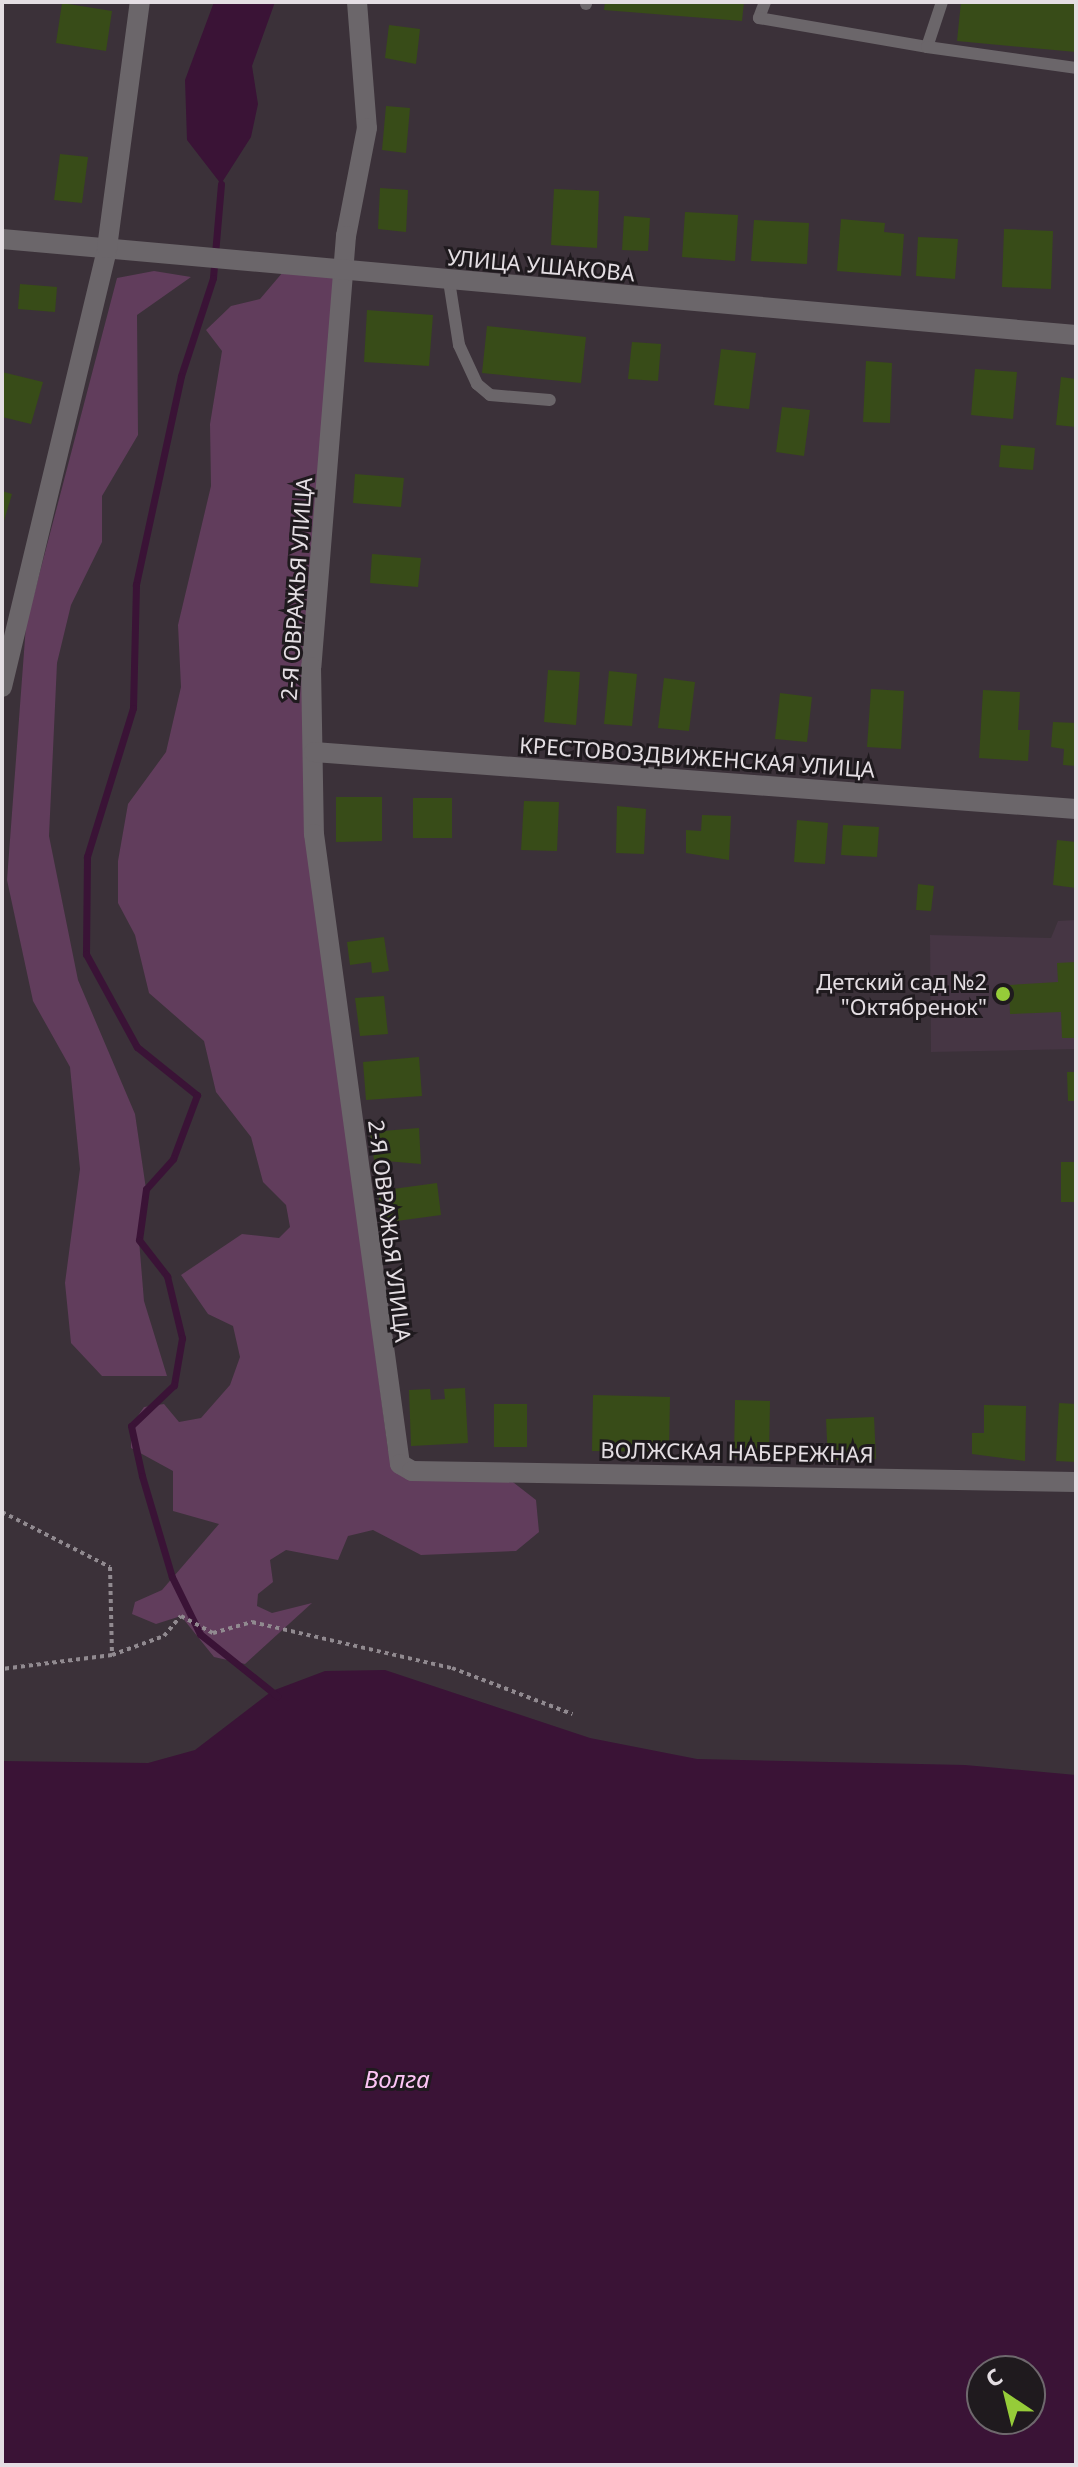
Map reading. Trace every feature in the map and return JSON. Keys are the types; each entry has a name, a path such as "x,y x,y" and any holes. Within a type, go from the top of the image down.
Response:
{"street":[{"path":"2,687 107,248 140,2"},
{"name":"2-Я ОВРАЖЬЯ УЛИЦА","path":"357,2 367,128 344,268 311,667 314,834 400,1464"},
{"name":"УЛИЦА УШАКОВА","path":"2,239 1076,335"},
{"name":"КРЕСТОВОЗДВИЖЕНСКАЯ УЛИЦА","path":"314,752 1076,809"},
{"name":"ВОЛЖСКАЯ НАБЕРЕЖНАЯ","path":"400,1464 412,1471 1076,1482"}],"lane":[{"path":"765,2 759,18 927,47 1076,68"},
{"path":"927,47 942,2"},
{"path":"449,281 459,345 477,384 490,395 550,400"}],"path":[{"path":"2,1512 110,1567 112,1655"},
{"path":"2,1669 112,1655 164,1636 181,1616 213,1633 252,1622 452,1668 572,1714"}],"shaded area":[{"path":"154,271 191,277 137,315 138,435 102,496 102,542 71,605 57,663 49,836 78,980 135,1114 146,1189 139,1240 144,1301 167,1376 102,1376 71,1343 65,1283 80,1169 70,1067 33,1001 7,880 26,625 117,278"},
{"path":"283,272 337,275 308,833 388,1450 395,1467 505,1476 536,1500 539,1532 516,1551 421,1555 373,1530 348,1536 338,1560 286,1550 270,1560 273,1582 258,1594 257,1606 272,1613 312,1603 245,1664 214,1657 181,1616 156,1624 132,1614 135,1602 162,1590 219,1524 173,1511 173,1471 131,1448 131,1426 144,1407 164,1404 179,1422 201,1418 230,1385 240,1357 233,1326 208,1314 181,1275 242,1234 279,1238 290,1227 286,1205 263,1182 251,1137 216,1092 204,1041 149,993 135,935 118,903 118,861 128,804 166,752 181,687 178,625 211,486 210,424 222,351 206,330 231,306 260,299"},
{"name":"Детский сад №2 \"Октябренок\"","path":"1076,920 1076,1049 931,1052 930,935 1051,938 1058,921"}],"water":[{"path":"214,2 275,2 252,66 258,104 251,137 221,184 187,140 185,80"},
{"name":"Волга","path":"385,1670 590,1738 697,1759 965,1765 1076,1775 1076,2465 2,2465 2,1761 148,1763 195,1750 272,1691 325,1671"}],"building":[{"path":"605,2 744,2 742,21 604,10"},
{"path":"961,2 1076,2 1076,52 957,41"},
{"path":"62,3 112,11 106,51 56,43"},
{"path":"389,25 420,29 416,64 385,58"},
{"path":"386,106 410,108 406,153 382,150"},
{"path":"60,154 88,157 82,203 54,200"},
{"path":"380,188 408,190 406,232 378,229"},
{"path":"554,189 599,191 597,248 551,245"},
{"path":"685,212 738,215 735,261 682,257"},
{"path":"624,216 650,218 648,251 622,250"},
{"path":"841,219 885,223 884,232 904,234 901,276 837,271"},
{"path":"754,220 809,223 807,264 751,261"},
{"path":"1004,229 1053,231 1051,289 1002,287"},
{"path":"918,237 958,239 955,279 916,276"},
{"path":"20,284 57,287 55,312 18,309"},
{"path":"367,310 433,315 429,366 364,362"},
{"path":"487,326 586,337 581,383 482,373"},
{"path":"632,342 661,344 658,381 628,379"},
{"path":"721,349 756,353 749,409 714,405"},
{"path":"866,361 892,363 890,423 863,422"},
{"path":"975,369 1017,372 1013,419 971,415"},
{"path":"2,372 43,382 31,424 2,417"},
{"path":"1061,377 1076,379 1076,427 1056,425"},
{"path":"782,407 810,410 804,456 776,452"},
{"path":"1001,445 1035,448 1033,470 999,467"},
{"path":"355,474 404,478 401,507 353,503"},
{"path":"2,491 12,494 3,524 2,524"},
{"path":"372,554 421,558 418,587 370,583"},
{"path":"548,670 580,672 576,725 544,722"},
{"path":"609,671 637,674 632,726 604,724"},
{"path":"664,678 695,682 689,731 658,728"},
{"path":"871,689 904,691 901,749 867,747"},
{"path":"983,690 1020,692 1018,730 1030,730 1028,761 979,758"},
{"path":"780,693 812,697 807,742 775,739"},
{"path":"1053,722 1076,723 1076,766 1063,765 1064,749 1051,747"},
{"path":"336,797 382,797 382,841 336,842"},
{"path":"413,798 452,798 452,838 413,838"},
{"path":"524,801 559,802 557,851 521,850"},
{"path":"617,806 646,809 644,854 616,853"},
{"path":"702,815 731,816 729,860 686,853 686,830 701,831"},
{"path":"797,820 828,823 825,864 794,862"},
{"path":"843,825 879,827 877,857 841,855"},
{"path":"1057,840 1076,842 1076,888 1053,885"},
{"path":"918,884 934,886 931,911 916,910"},
{"path":"384,937 389,971 372,973 371,962 350,965 347,942"},
{"path":"1076,962 1076,1038 1062,1038 1061,1012 1010,1014 1009,985 1058,982 1057,963"},
{"path":"384,996 388,1034 360,1036 355,998"},
{"path":"419,1057 422,1096 366,1100 363,1062"},
{"path":"1067,1072 1076,1072 1076,1101 1068,1101"},
{"path":"419,1128 421,1164 374,1160 370,1132"},
{"path":"1061,1162 1076,1162 1076,1202 1061,1202"},
{"path":"437,1183 441,1215 382,1223 378,1191"},
{"path":"465,1388 468,1443 411,1446 409,1390 430,1389 431,1400 445,1399 444,1389"},
{"path":"593,1395 670,1397 669,1452 592,1451"},
{"path":"735,1400 770,1401 769,1458 734,1457"},
{"path":"1059,1403 1076,1404 1076,1462 1056,1461"},
{"path":"494,1404 527,1404 527,1447 494,1447"},
{"path":"984,1405 1026,1406 1025,1461 972,1454 972,1433 984,1433"},
{"path":"874,1417 876,1459 828,1460 826,1419"}],"waterway":[{"path":"221,184 213,278 181,376 136,585 133,708 87,857 86,954 137,1047 197,1095 173,1159 146,1189 139,1240 167,1276 182,1338 174,1385 131,1426 142,1476 172,1577 200,1634 277,1696"}],"place":[{"name":"Детский сад №2 \"Октябренок\"","path":"1003,994"}]}
